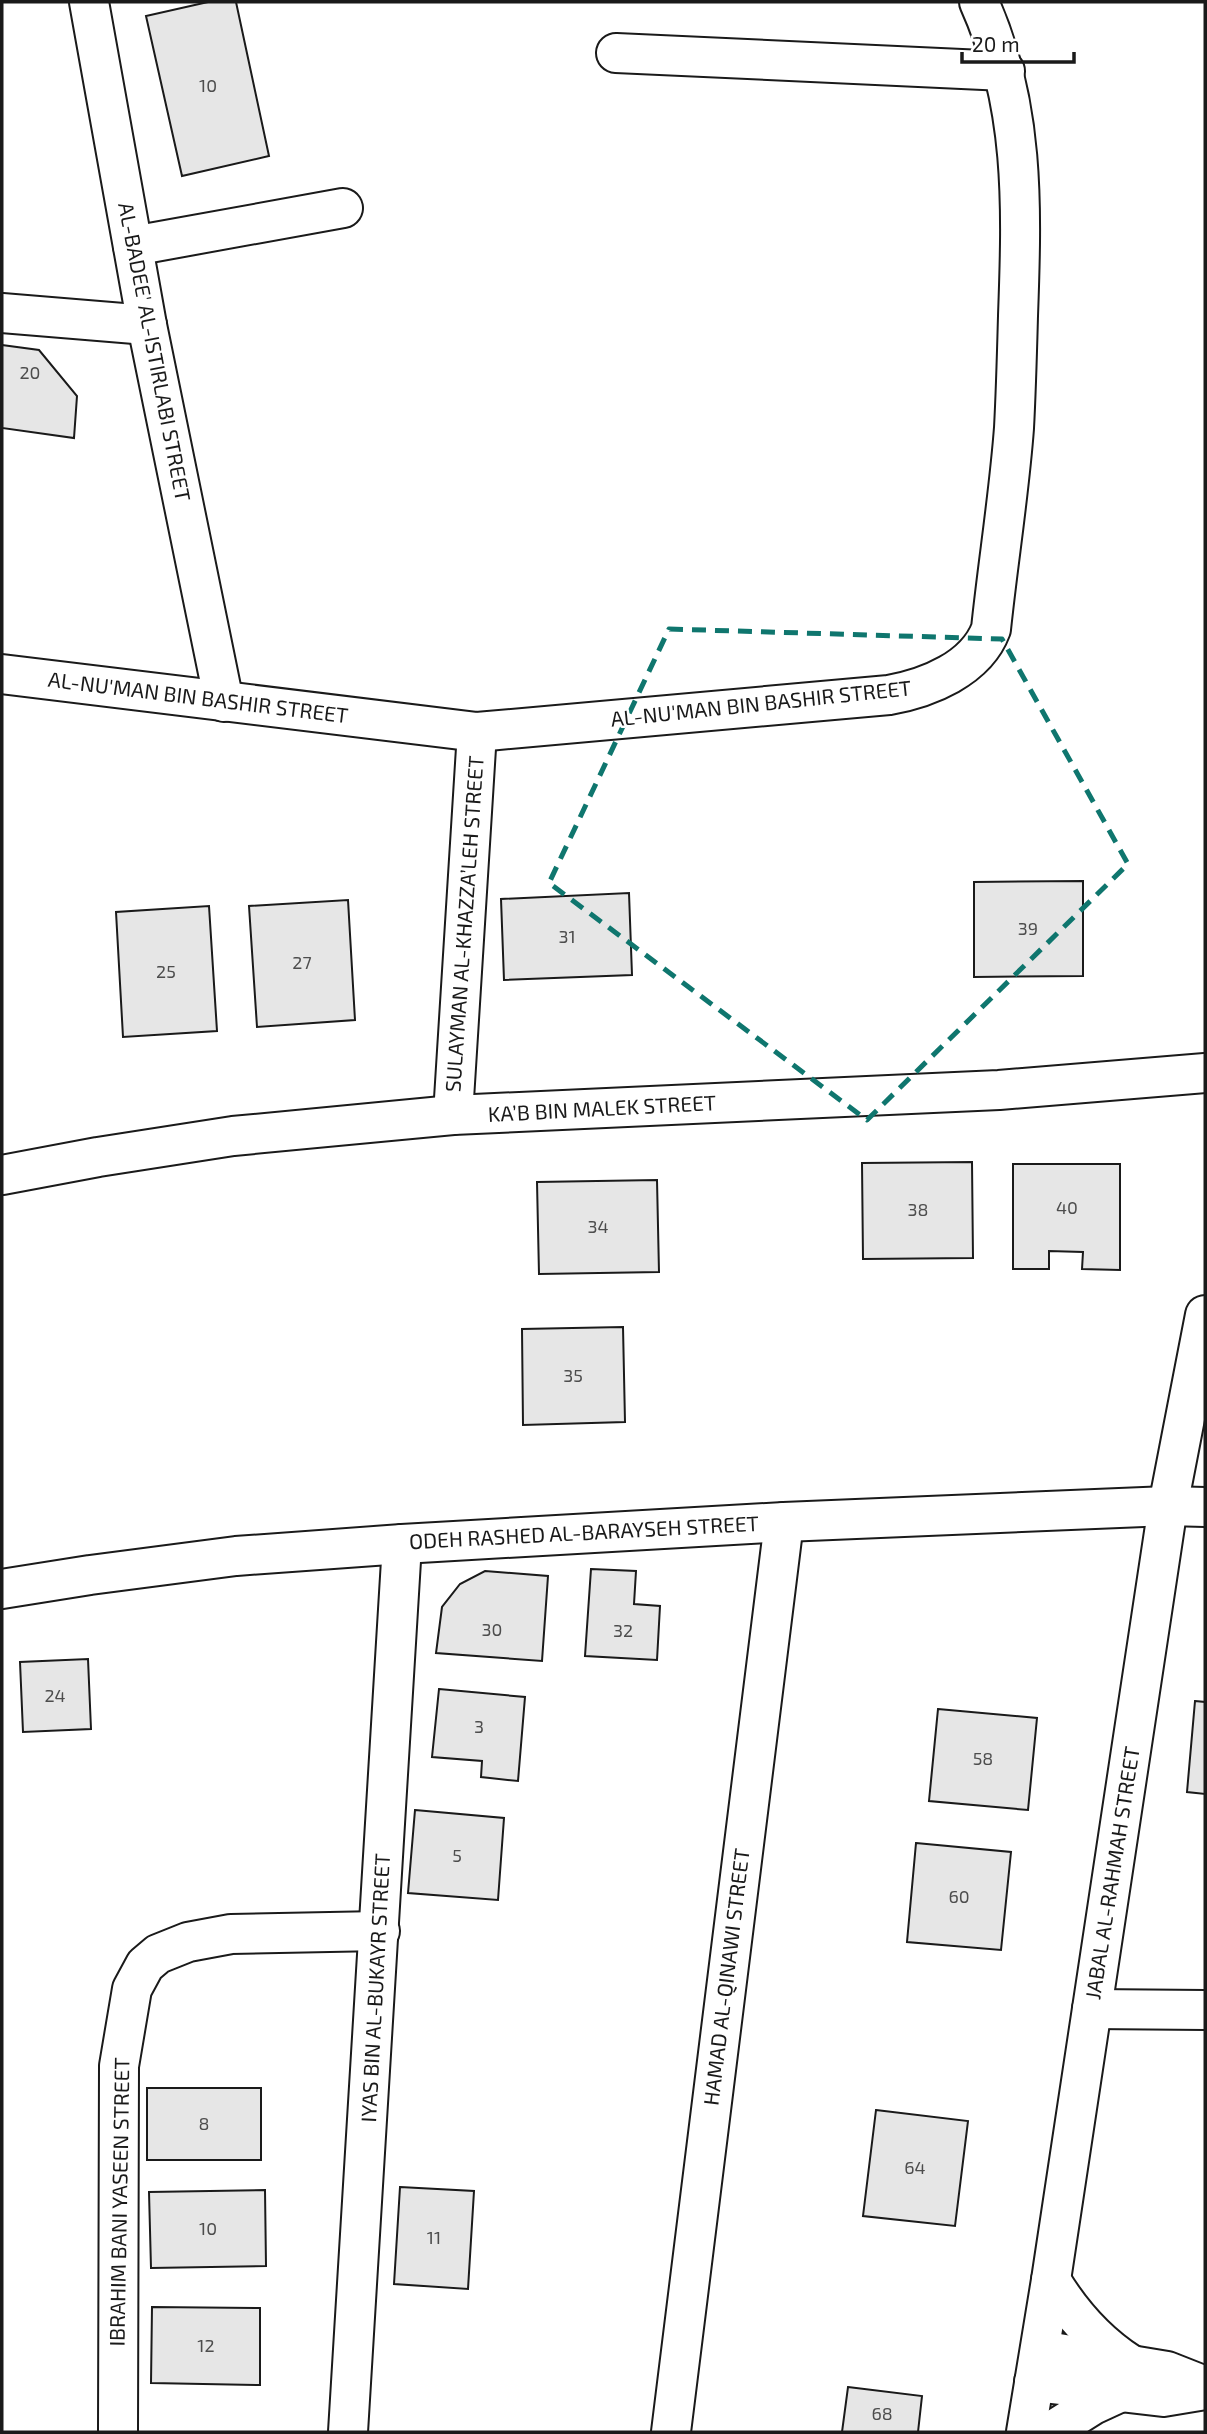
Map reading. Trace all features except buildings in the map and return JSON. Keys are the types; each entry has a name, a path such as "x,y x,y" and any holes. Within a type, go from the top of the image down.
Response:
{"street":[{"name":"AL-BADEE' AL-ISTIRLABI STREET","path":"89,2 147,325 224,702"},
{"name":"AL-NU'MAN BIN BASHIR STREET","path":"2,674 477,732 889,695 915,690 935,682 975,655 986,643 991,629 1013,429 1021,240 1015,122 1005,71 979,2"},
{"path":"616,53 1005,71"},
{"path":"133,246 343,208"},
{"path":"2,313 147,325"},
{"name":"SULAYMAN AL-KHAZZA’LEH STREET","path":"453,1115 477,732"},
{"name":"KA’B BIN MALEK STREET","path":"2,1175 233,1136 453,1115 999,1090 1205,1073"},
{"name":"JABAL AL-RAHMAH STREET","path":"1026,2432 1092,2009 1187,1506 1205,1315"},
{"name":"ODEH RASHED AL-BARAYSEH STREET","path":"2,1589 236,1556 402,1544 784,1522 1187,1506"},
{"name":"HAMAD AL-QINAWI STREET","path":"671,2432 784,1522"},
{"name":"IYAS BIN AL-BUKAYR STREET","path":"348,2432 402,1544"},
{"name":"IBRAHIM BANI YASEEN STREET","path":"118,2432 119,2066 132,1989 145,1965 159,1954 188,1941 231,1934 380,1931"},
{"path":"1092,2009 1205,2010"},
{"path":"1051,2280 1077,2319 1112,2352 1126,2379"},
{"path":"1037,2366 1126,2379 1167,2371 1205,2388"},
{"path":"1050,2432 1093,2405 1126,2379"}],"highlighted area":[{"path":"669,629 1002,639 1128,864 867,1120 549,883"}]}
